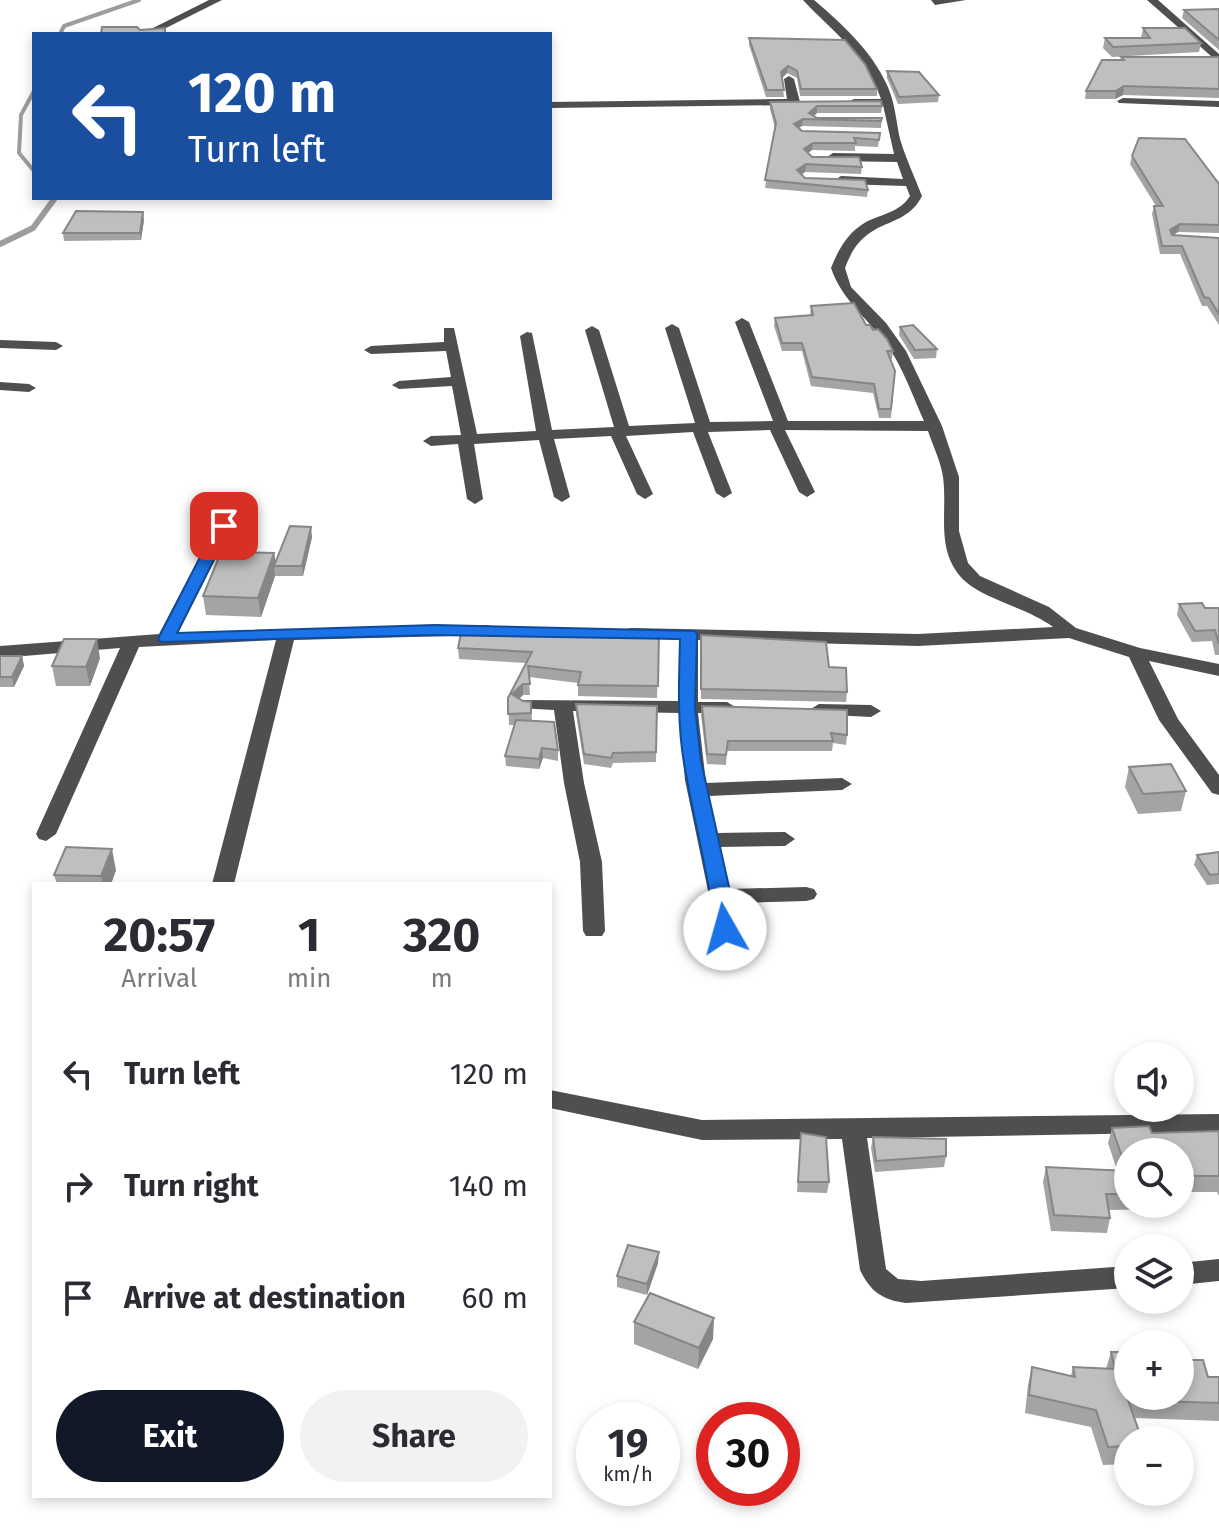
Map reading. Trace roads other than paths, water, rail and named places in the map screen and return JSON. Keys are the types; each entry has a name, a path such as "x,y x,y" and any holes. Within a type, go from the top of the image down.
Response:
{"street":[{"path":"150,32 217,0"},
{"path":"808,0 853,41 875,71 888,102 886,127 913,183 914,203 860,232 848,246 838,268 850,295 881,326 899,351 934,426 951,477 951,531 960,564 974,580 1043,611 1070,632 1136,653 1219,670"},
{"path":"935,2 961,0"},
{"path":"1152,0 1214,57"},
{"path":"552,105 799,102 789,79"},
{"path":"1123,101 1219,104"},
{"path":"842,102 888,102"},
{"path":"826,157 901,158"},
{"path":"831,180 913,183"},
{"path":"742,322 807,492"},
{"path":"672,328 724,493"},
{"path":"592,330 620,432 645,494"},
{"path":"527,336 545,435 562,497"},
{"path":"371,350 450,338 475,499"},
{"path":"0,344 56,346"},
{"path":"399,385 459,381"},
{"path":"0,386 29,388"},
{"path":"431,441 779,425 934,426"},
{"path":"166,639 224,526"},
{"path":"0,652 166,639 499,630"},
{"path":"611,633 918,640 1070,632"},
{"path":"689,634 686,707 698,790 725,929"},
{"path":"224,882 286,635"},
{"path":"46,834 132,641"},
{"path":"1136,653 1169,720 1219,789"},
{"path":"525,704 750,709"},
{"path":"563,705 574,783 591,862 594,931"},
{"path":"796,710 871,711"},
{"path":"698,790 842,784"},
{"path":"709,840 785,839"},
{"path":"721,896 806,894"},
{"path":"552,1099 702,1130 854,1132 1219,1123"},
{"path":"854,1132 873,1270 877,1279 889,1288 921,1292 1114,1278"},
{"path":"1194,1273 1219,1270"}],"waterway":[{"path":"61,32 64,26 139,0"},
{"path":"32,95 21,115 19,153 32,169"},
{"path":"0,244 33,228 54,200"}]}
